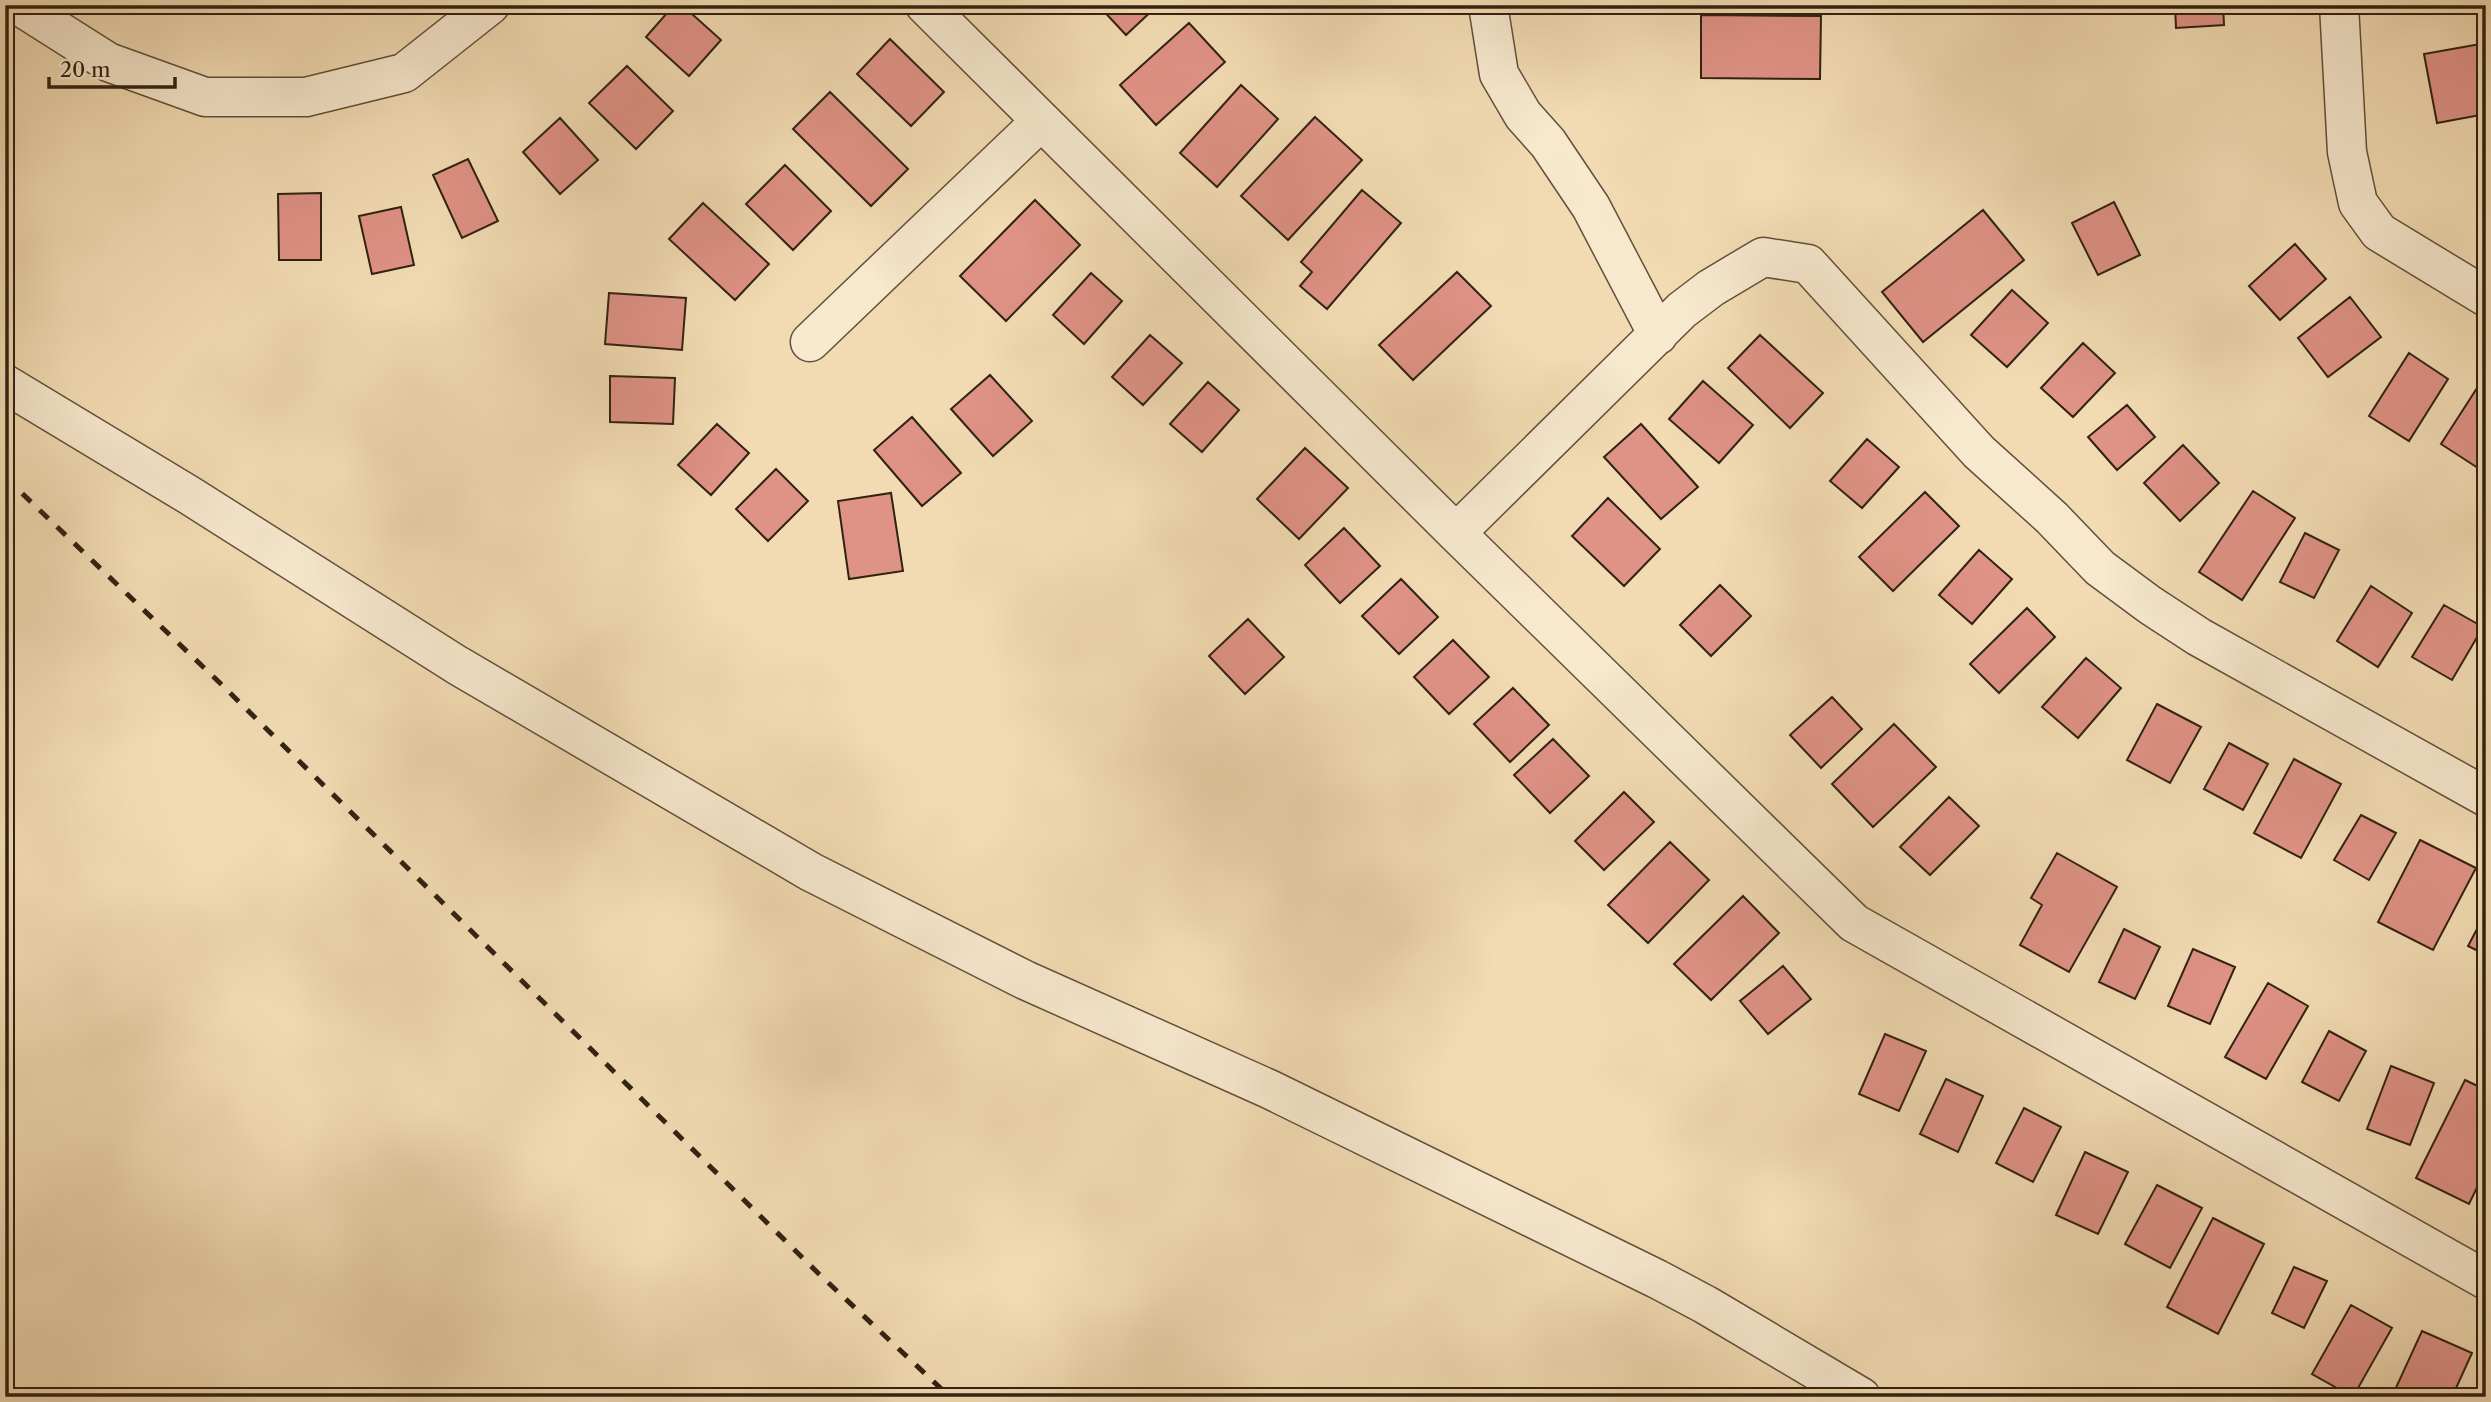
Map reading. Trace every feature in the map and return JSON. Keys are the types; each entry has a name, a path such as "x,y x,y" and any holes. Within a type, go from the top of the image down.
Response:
{"street":[{"path":"18,5 108,62 205,97 306,97 404,73 491,5"},
{"path":"925,5 1456,533 1854,923 2486,1280"},
{"path":"1488,5 1499,74 1523,115 1548,143 1591,207 1658,335"},
{"path":"2339,5 2347,152 2358,203 2379,232 2486,297"},
{"path":"810,342 1041,121"},
{"path":"1456,533 1682,310 1763,257 1808,264 1979,452 2052,518 2101,568 2199,637 2486,797"},
{"path":"5,384 189,495 457,665 811,872 1013,974 1269,1089 1657,1279 1861,1397"}],"building":[{"path":"674,5 682,5 721,40 689,76 646,37"},
{"path":"1098,5 1158,5 1126,35"},
{"path":"2175,5 2223,5 2224,25 2176,28"},
{"path":"1701,15 1821,16 1820,79 1701,78"},
{"path":"1189,23 1225,62 1156,125 1120,85"},
{"path":"890,39 944,92 911,126 857,74"},
{"path":"2486,43 2486,114 2437,123 2424,54"},
{"path":"627,66 673,111 636,149 589,103"},
{"path":"1241,85 1278,119 1217,187 1180,153"},
{"path":"830,92 908,169 871,206 793,129"},
{"path":"1315,117 1362,160 1288,240 1241,196"},
{"path":"560,118 598,160 560,194 523,152"},
{"path":"468,159 498,221 462,238 433,175"},
{"path":"785,165 831,211 793,250 746,204"},
{"path":"1362,190 1401,223 1327,309 1300,286 1312,272 1301,262"},
{"path":"321,193 321,260 279,260 278,194"},
{"path":"1035,200 1080,245 1006,321 960,276"},
{"path":"2114,202 2140,255 2098,275 2072,223"},
{"path":"703,203 769,264 735,300 669,239"},
{"path":"401,207 414,265 372,274 359,216"},
{"path":"1983,210 2024,260 1923,342 1882,292"},
{"path":"2295,244 2326,279 2280,320 2249,286"},
{"path":"1457,272 1491,306 1413,380 1379,345"},
{"path":"1091,273 1122,301 1084,344 1053,315"},
{"path":"2012,290 2048,323 2007,367 1971,335"},
{"path":"609,293 686,298 682,350 605,344"},
{"path":"2350,297 2381,337 2328,377 2298,338"},
{"path":"1150,335 1182,363 1143,405 1112,377"},
{"path":"1760,335 1823,393 1790,428 1728,368"},
{"path":"2083,343 2115,373 2073,417 2041,388"},
{"path":"2409,353 2448,379 2409,441 2369,416"},
{"path":"990,375 1032,421 993,456 951,409"},
{"path":"610,376 675,378 673,424 610,422"},
{"path":"1703,381 1753,425 1719,463 1669,419"},
{"path":"1208,382 1239,410 1202,452 1170,424"},
{"path":"2477,388 2486,393 2486,463 2481,470 2441,444"},
{"path":"2127,405 2155,437 2117,470 2088,437"},
{"path":"912,417 961,473 922,506 874,450"},
{"path":"717,424 749,453 711,495 678,465"},
{"path":"1641,424 1698,487 1661,519 1604,457"},
{"path":"1867,439 1899,467 1862,508 1830,481"},
{"path":"2183,445 2219,483 2180,521 2144,483"},
{"path":"1305,448 1348,488 1299,539 1257,499"},
{"path":"776,469 808,501 768,541 736,509"},
{"path":"2253,491 2295,518 2242,600 2199,572"},
{"path":"1925,492 1959,526 1893,591 1859,557"},
{"path":"891,493 903,571 849,579 838,501"},
{"path":"1608,498 1660,549 1624,586 1572,536"},
{"path":"1344,528 1380,566 1340,603 1305,565"},
{"path":"2305,533 2339,550 2314,598 2280,582"},
{"path":"1979,550 2012,579 1972,624 1939,595"},
{"path":"1401,579 1438,617 1399,654 1362,616"},
{"path":"1720,585 1751,616 1711,656 1680,625"},
{"path":"2371,586 2412,613 2378,667 2337,641"},
{"path":"2444,605 2483,627 2452,680 2412,657"},
{"path":"2027,608 2055,637 1999,693 1970,664"},
{"path":"1248,619 1284,657 1245,694 1209,656"},
{"path":"1453,640 1489,677 1449,714 1414,677"},
{"path":"2086,658 2121,688 2078,738 2042,707"},
{"path":"1513,688 1549,725 1510,762 1474,724"},
{"path":"1832,697 1862,729 1821,768 1790,735"},
{"path":"2157,704 2201,727 2170,783 2127,760"},
{"path":"1894,724 1936,767 1873,827 1832,784"},
{"path":"1553,739 1589,776 1550,813 1514,775"},
{"path":"2229,743 2268,764 2243,810 2204,789"},
{"path":"2294,759 2341,784 2301,858 2254,833"},
{"path":"1624,792 1654,822 1604,870 1575,841"},
{"path":"1949,797 1979,826 1930,875 1900,847"},
{"path":"2361,815 2396,833 2369,880 2334,860"},
{"path":"2420,840 2476,868 2433,950 2378,922"},
{"path":"1670,842 1709,880 1648,943 1608,905"},
{"path":"2057,853 2117,887 2069,972 2020,945 2042,905 2031,898"},
{"path":"1743,896 1779,933 1711,1000 1674,964"},
{"path":"2486,912 2486,955 2468,946"},
{"path":"2124,929 2160,947 2135,999 2099,982"},
{"path":"2193,949 2235,967 2210,1024 2168,1006"},
{"path":"1783,966 1811,999 1768,1034 1740,1001"},
{"path":"2268,983 2308,1006 2266,1079 2225,1057"},
{"path":"2329,1031 2366,1051 2339,1101 2302,1082"},
{"path":"1885,1034 1926,1051 1899,1111 1859,1094"},
{"path":"2391,1066 2434,1083 2410,1145 2367,1129"},
{"path":"1946,1079 1983,1096 1958,1152 1920,1134"},
{"path":"2465,1080 2486,1090 2486,1169 2469,1204 2416,1178"},
{"path":"2024,1108 2061,1127 2033,1182 1996,1163"},
{"path":"2085,1152 2128,1172 2098,1234 2056,1215"},
{"path":"2157,1185 2202,1208 2170,1268 2125,1244"},
{"path":"2213,1218 2264,1244 2218,1334 2167,1307"},
{"path":"2294,1267 2327,1281 2304,1328 2272,1313"},
{"path":"2351,1305 2392,1328 2353,1397 2312,1374"},
{"path":"2422,1331 2472,1353 2452,1397 2404,1397 2394,1392"}],"railway":[{"path":"5,477 221,684 819,1274 950,1397"}]}
